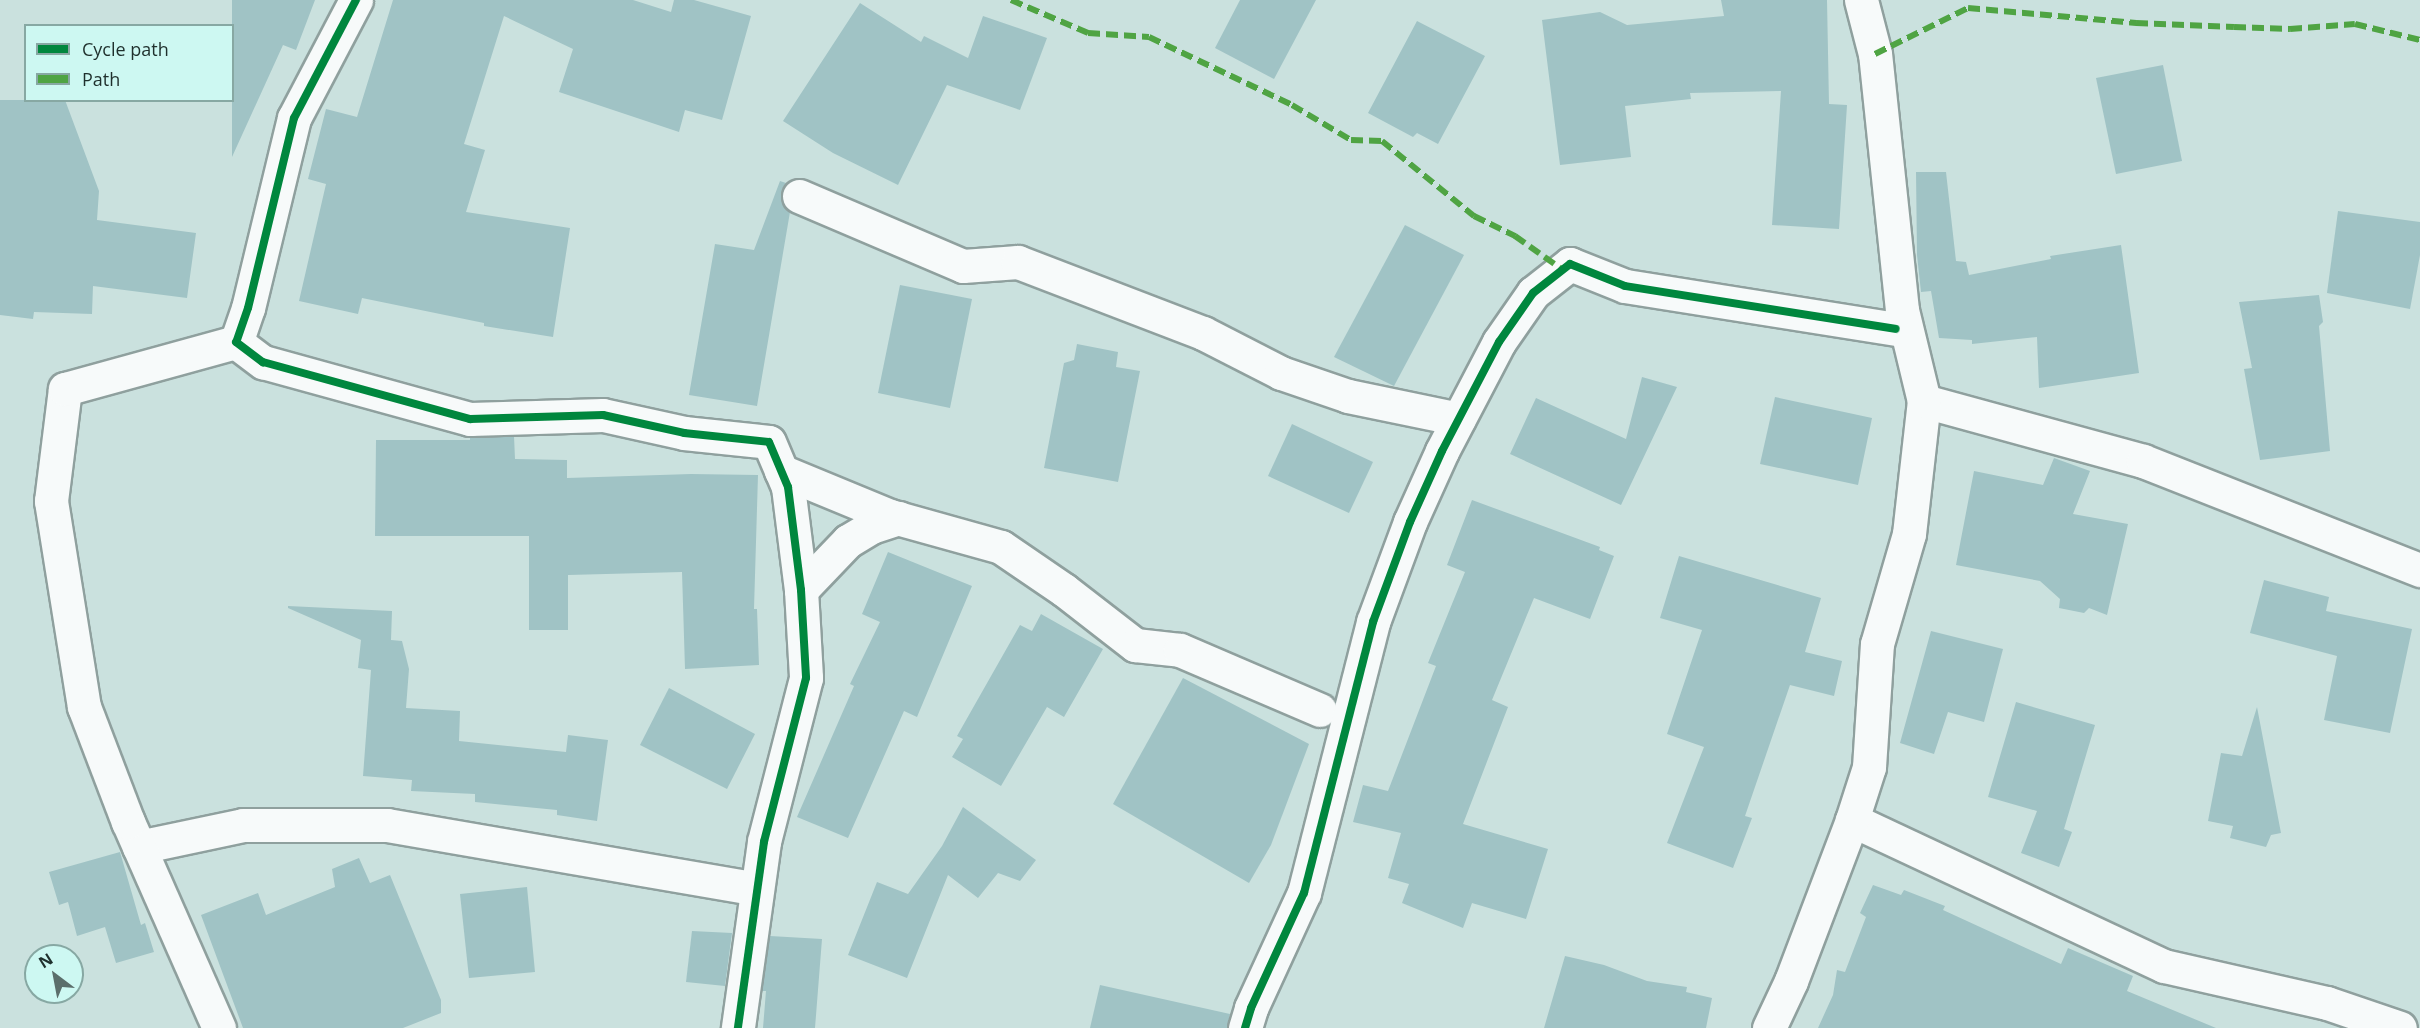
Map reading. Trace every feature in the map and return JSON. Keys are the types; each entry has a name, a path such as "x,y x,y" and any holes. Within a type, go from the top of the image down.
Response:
{"street":[{"path":"236,342 248,308 294,118 356,0"},
{"path":"1769,1028 1791,981 1852,820 1869,767 1877,644 1909,534 1924,401 1902,310 1875,54 1861,0"},
{"path":"799,196 963,266 1018,262 1203,333 1281,373 1348,396 1459,419"},
{"path":"1245,1028 1251,1008 1304,893 1373,622 1410,522 1499,342 1533,293 1570,264 1625,286 1896,329"},
{"path":"236,342 263,362 470,419 603,415 684,433 769,442 788,487 801,590 806,678 764,842 738,1028"},
{"path":"219,1028 139,847 88,717 82,695 51,501 65,389 236,342"},
{"path":"1924,401 2143,461 2420,570"},
{"path":"781,471 899,518 1001,547 1064,590 1135,645 1180,650 1320,710"},
{"path":"801,590 848,541 871,527 899,518"},
{"path":"1852,820 2164,966 2327,1003 2400,1028"},
{"path":"139,847 243,825 387,825 757,889"}],"building":[{"path":"232,0 315,0 296,50 283,45 232,157 234,24 232,24"},
{"path":"393,0 633,0 671,12 674,0 694,0 751,16 722,120 685,110 679,132 559,92 573,49 504,16 464,144 485,150 466,212 570,228 553,337 484,326 484,323 362,298 358,314 299,301 326,184 308,179 326,109 357,117"},
{"path":"1240,0 1316,0 1274,79 1215,48"},
{"path":"1721,0 1827,0 1829,104 1847,105 1839,229 1772,225 1781,91 1690,93 1691,99 1625,106 1631,157 1560,165 1542,20 1600,12 1627,25 1724,16"},
{"path":"860,3 921,42 924,36 968,58 983,16 1047,38 1020,110 947,85 898,185 833,153 783,121"},
{"path":"1417,21 1485,56 1438,144 1417,133 1413,137 1368,113"},
{"path":"2163,65 2182,161 2116,174 2096,78"},
{"path":"0,100 66,102 99,191 97,220 196,233 187,298 93,286 92,314 34,312 33,319 0,315"},
{"path":"1916,172 1946,172 1956,261 1966,262 1969,275 2051,259 2050,256 2121,245 2139,373 2039,388 2037,337 1972,344 1972,340 1939,338 1931,291 1921,292 1917,255"},
{"path":"780,181 786,183 782,189 781,199 790,212 757,406 689,395 715,244 754,250"},
{"path":"2338,211 2420,222 2420,255 2410,309 2327,293"},
{"path":"1405,225 1464,255 1394,386 1334,357"},
{"path":"900,285 972,299 950,408 878,393"},
{"path":"2319,295 2323,322 2319,326 2330,451 2260,460 2244,369 2252,368 2239,302"},
{"path":"1077,344 1118,352 1116,367 1140,371 1118,482 1044,468 1064,363 1074,360"},
{"path":"1642,377 1677,387 1621,505 1510,454 1536,398 1626,439"},
{"path":"1775,397 1872,418 1858,485 1760,464"},
{"path":"1292,424 1373,462 1349,513 1268,476"},
{"path":"514,436 515,459 567,460 567,478 691,474 758,475 754,609 757,609 759,665 685,669 682,572 568,575 568,630 529,630 529,536 375,536 376,440 470,440 470,438"},
{"path":"2054,458 2090,471 2073,514 2128,524 2107,615 2089,608 2084,613 2059,608 2060,599 2040,581 1956,565 1974,471 2043,485"},
{"path":"1472,500 1600,547 1599,550 1614,556 1590,619 1534,598 1492,700 1508,707 1463,824 1548,849 1526,919 1472,903 1463,928 1402,903 1409,884 1388,878 1401,833 1353,822 1363,785 1388,791 1436,666 1428,663 1465,572 1447,565"},
{"path":"888,552 972,586 917,717 904,711 848,838 797,817 854,686 850,684 880,622 862,614"},
{"path":"1679,556 1821,598 1805,652 1842,661 1834,696 1790,685 1745,816 1752,818 1733,868 1667,843 1704,747 1667,734 1702,630 1660,618"},
{"path":"2264,580 2329,597 2326,611 2412,629 2390,733 2324,720 2337,656 2250,633"},
{"path":"288,606 392,611 391,640 402,641 409,669 406,708 460,711 459,741 566,752 568,735 608,740 597,821 557,815 557,810 475,802 475,794 411,791 412,780 363,776 371,670 358,668 361,640 288,608"},
{"path":"1041,614 1103,649 1064,717 1047,707 1001,786 952,757 963,739 957,736 1020,625 1032,631"},
{"path":"1931,631 2003,649 1984,722 1948,712 1934,754 1900,743"},
{"path":"1183,678 1309,744 1271,845 1249,883 1113,804"},
{"path":"669,688 755,734 727,789 640,745"},
{"path":"2016,702 2095,725 2064,829 2072,832 2059,867 2021,853 2037,811 1988,797"},
{"path":"2257,707 2281,833 2271,835 2266,847 2230,838 2233,826 2208,821 2221,753 2242,756"},
{"path":"963,807 1036,860 1020,881 998,873 978,898 948,875 907,978 848,955 877,882 908,894 942,846"},
{"path":"120,852 141,925 145,923 154,952 116,963 105,927 77,936 68,902 59,905 49,872"},
{"path":"359,858 370,883 390,875 441,1000 441,1013 403,1028 243,1028 201,915 258,893 266,915 335,887 332,869"},
{"path":"1873,885 1901,895 1904,890 1945,906 1943,910 2061,964 2068,948 2133,976 2127,991 2216,1028 1818,1028 1833,995 1837,970 1845,972 1866,917 1860,913"},
{"path":"527,887 535,972 469,978 460,894"},
{"path":"692,931 732,933 725,986 686,982"},
{"path":"770,936 822,939 815,1028 763,1028 766,991 762,991"},
{"path":"1565,956 1604,965 1647,981 1687,987 1686,992 1712,998 1706,1028 1544,1028"},
{"path":"1100,985 1230,1014 1227,1028 1090,1028"}],"marked path":[{"path":"1011,0 1088,33 1149,37 1292,105 1351,140 1382,141 1474,216 1515,236 1563,270"},
{"path":"1875,54 1968,8 2136,23 2290,29 2355,24 2420,40"}],"cycle path":[{"path":"356,0 294,118 248,308 236,342 263,362 470,419 603,415 684,433 769,442 788,487 801,590 806,678 764,842 738,1028"},
{"path":"1245,1028 1251,1008 1304,893 1373,622 1410,522 1442,451 1499,342 1533,293 1570,264 1625,286 1896,329"}]}
